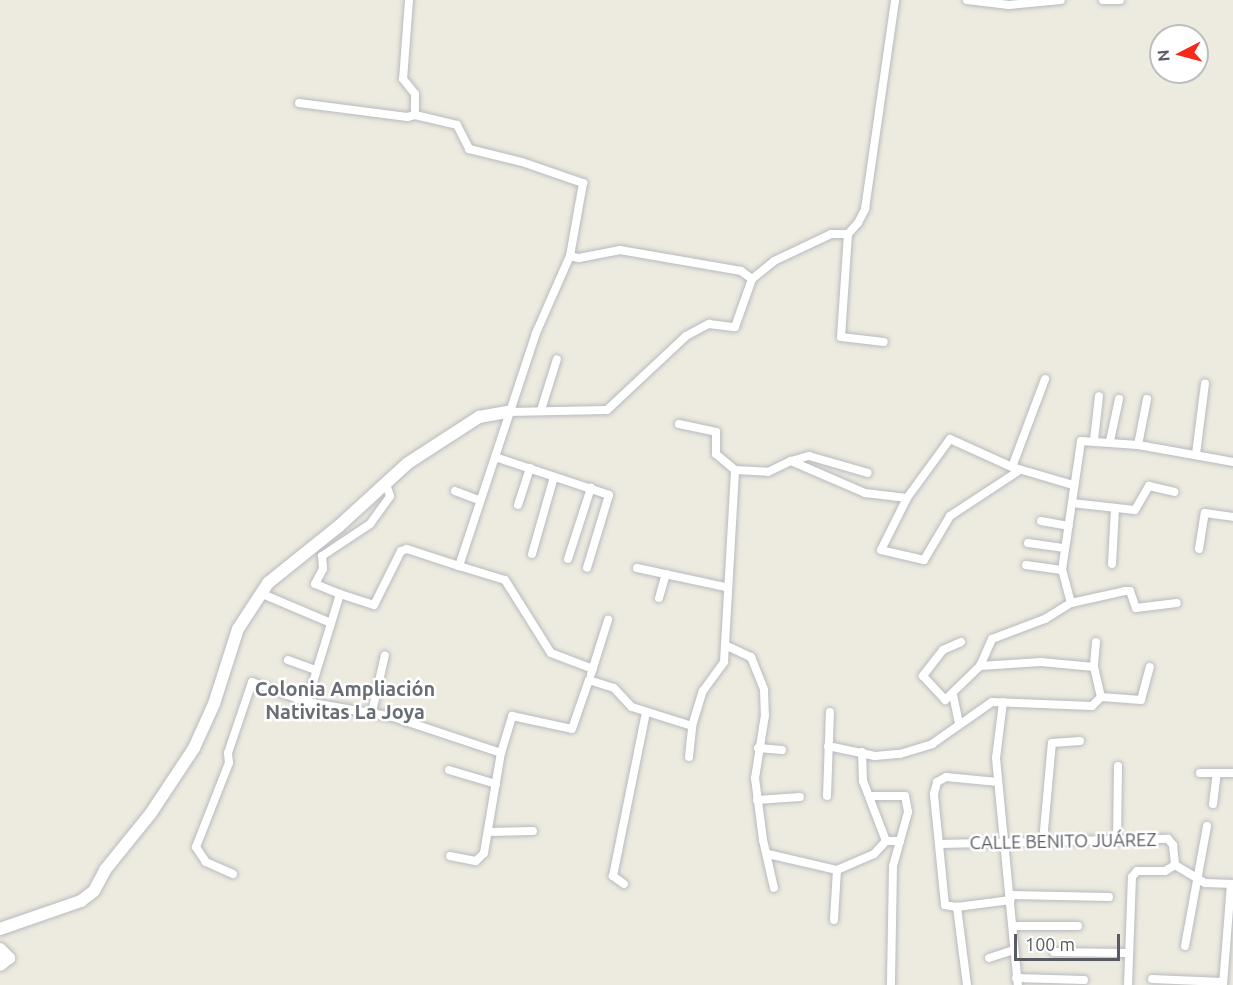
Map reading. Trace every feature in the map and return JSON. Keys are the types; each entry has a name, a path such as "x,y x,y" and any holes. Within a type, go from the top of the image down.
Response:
{"street":[{"path":"409,0 403,79 415,94 415,115"},
{"path":"884,342 841,337 848,234 865,209 895,0"},
{"path":"967,0 1009,5 1061,0"},
{"path":"1103,0 1120,0"},
{"path":"299,103 407,117 415,115 457,125 469,149 522,162 583,183 570,256 552,289 508,412 459,566"},
{"path":"0,929 81,901 94,891 105,870 151,813 194,748 214,704 238,629 260,594 277,574 386,484 402,468 471,421 487,414 541,410 597,412 613,407 686,336 709,324 735,327 752,279 774,261 822,238 848,234"},
{"path":"570,256 579,258 620,250 741,271 752,279"},
{"path":"541,410 557,359"},
{"path":"1045,379 1016,468 950,516 924,560 881,550 907,498 950,439 1016,468 1073,485"},
{"path":"1196,454 1205,384"},
{"path":"1094,441 1099,396"},
{"path":"1110,441 1119,399"},
{"path":"1138,445 1147,399"},
{"path":"679,424 717,432 716,454 735,470 768,472 809,456 868,473"},
{"path":"1071,603 1062,570 1078,445 1094,441 1110,441 1233,462"},
{"path":"495,457 609,495 587,568"},
{"path":"792,461 866,493 907,498"},
{"path":"518,504 530,468"},
{"path":"689,757 692,726 703,691 721,669 725,645 726,587 735,470"},
{"path":"532,554 555,477"},
{"path":"386,484 390,496 370,524 322,556 323,569 315,584 374,605 401,551 407,549 505,579 551,653 593,669"},
{"path":"1072,503 1135,510 1149,486 1174,492"},
{"path":"568,559 591,488"},
{"path":"455,491 479,500"},
{"path":"1112,564 1115,509"},
{"path":"1199,549 1205,513 1233,517"},
{"path":"1041,521 1069,526"},
{"path":"1028,543 1065,548"},
{"path":"1026,565 1062,570"},
{"path":"637,568 726,587"},
{"path":"659,598 666,574"},
{"path":"961,642 943,650 923,676 942,698 953,695 980,666 992,639 1045,619 1071,603 1130,591 1136,608 1178,603"},
{"path":"260,594 331,623"},
{"path":"307,702 340,594"},
{"path":"450,856 476,861 484,853 501,753 512,716 572,729 608,620"},
{"path":"1096,642 1094,668 1101,697"},
{"path":"725,645 751,657 764,690 765,715 758,748 757,800 774,888"},
{"path":"372,712 386,655"},
{"path":"288,660 316,670"},
{"path":"980,666 1041,662 1094,668"},
{"path":"828,746 885,756 913,750 932,744 992,702 1092,706 1101,697 1141,700 1150,667"},
{"path":"589,680 604,682 628,704 692,726"},
{"path":"233,874 206,862 196,847 229,763 228,753 251,685 256,682 307,702 372,712 501,753"},
{"path":"953,695 959,724"},
{"path":"1003,702 996,758 1011,897 1017,982 1084,980"},
{"path":"624,884 613,876 646,712"},
{"path":"827,796 830,712"},
{"path":"1043,841 1052,743 1080,741"},
{"path":"758,748 782,750"},
{"path":"862,753 863,781 871,796 886,841"},
{"path":"1117,839 1118,765"},
{"path":"450,770 496,784"},
{"path":"1200,773 1233,773"},
{"path":"1213,804 1217,773"},
{"path":"998,782 941,779 934,794 945,905 957,907 1011,897 1109,897"},
{"path":"757,800 800,796"},
{"path":"871,796 905,796 908,812 891,891 891,985"},
{"path":"1185,946 1199,880 1207,826"},
{"path":"488,832 533,831"},
{"name":"CALLE BENITO JUÁREZ","path":"940,844 1168,839 1173,845 1175,864 1199,880 1232,884"},
{"path":"768,854 837,870 868,858 886,841 900,841"},
{"path":"1128,985 1126,953 1134,872 1165,871 1175,864"},
{"path":"834,920 837,870"},
{"path":"1157,981 1223,984 1232,884"},
{"path":"957,907 967,985"},
{"path":"1013,926 1078,926"},
{"path":"0,949 9,958 0,964"},
{"path":"989,958 1014,950"},
{"path":"1054,952 1126,953"}],"district":[{"name":"Colonia Ampliación Nativitas La Joya","path":"345,700"}]}
